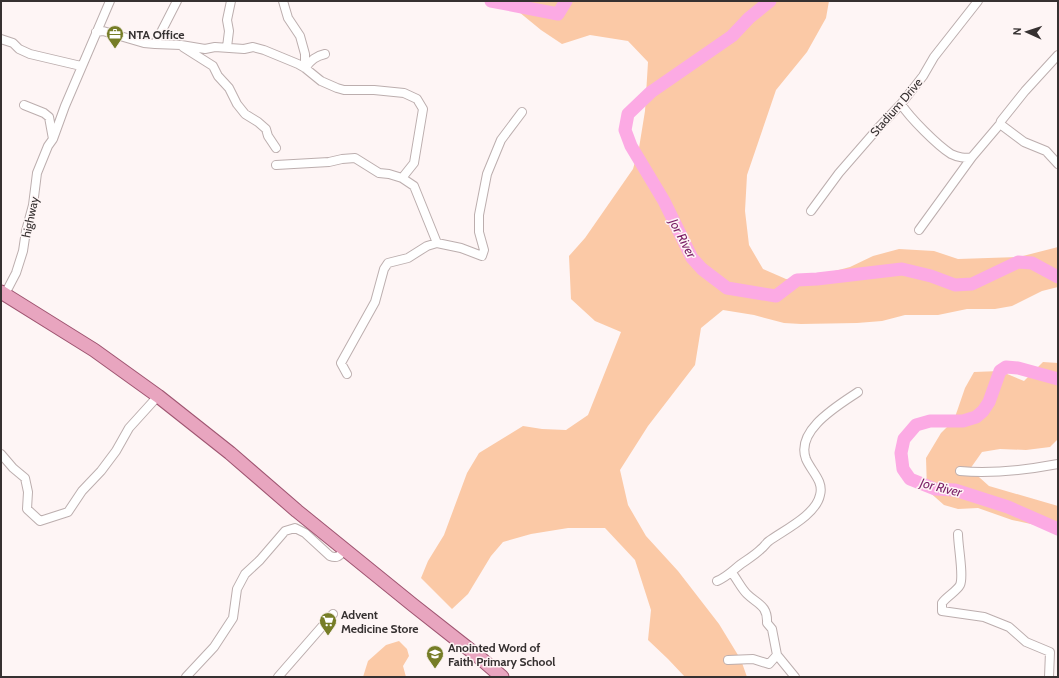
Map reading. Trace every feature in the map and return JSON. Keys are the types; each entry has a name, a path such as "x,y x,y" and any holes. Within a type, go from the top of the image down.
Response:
{"main road":[{"path":"3,293 94,350 158,396 230,453 297,511 502,677"}],"street":[{"name":"highway","path":"3,293 16,273 23,251 26,231 33,205 37,172 48,146 53,139 81,66 110,1"},
{"path":"155,44 177,1"},
{"path":"227,48 229,31 227,20 231,1"},
{"path":"283,1 288,18 300,36 305,54 305,68"},
{"name":"Stadium Drive","path":"811,211 839,173 901,104 923,76 934,57 978,1"},
{"path":"96,32 103,31 144,43 181,45 205,49 216,47 244,49 253,47 286,58 305,68 320,81 344,90 374,90 404,93 417,99 423,110 414,163 402,178"},
{"path":"1,39 13,43 19,49 30,54 81,66"},
{"path":"181,45 213,66 218,76 229,88 237,104 245,114 266,129 268,136 276,148"},
{"path":"305,68 317,56 326,54"},
{"path":"919,230 972,157 1025,91 1058,55"},
{"path":"901,104 908,115 952,155 972,157"},
{"path":"24,105 44,113 49,117 53,139"},
{"path":"346,374 341,363 375,302 384,269 388,263 408,258 427,246 437,243 461,248 482,256 484,250 479,232 479,214 487,174 501,140 522,112"},
{"path":"1000,124 1024,142 1046,151 1058,164"},
{"path":"276,165 329,162 355,158 379,173 402,178 414,186 437,243"},
{"path":"717,581 732,572 761,549 768,541 797,523 819,500 821,493 820,483 806,459 805,445 812,430 827,413 858,392"},
{"path":"1,454 13,468 25,478 28,492 27,509 40,521 68,512 82,491 101,471 116,451 129,428 158,396"},
{"path":"960,471 979,473 996,472 1058,464"},
{"path":"186,677 214,647 233,618 236,589 245,574 260,560 285,531 295,528 305,534 330,556 335,558 345,550"},
{"path":"958,534 961,577 960,586 956,591 946,597 942,603 942,611 984,617 1009,627 1026,642 1050,652 1049,677"},
{"path":"732,572 747,594 758,602 767,615 767,624 772,629 777,655 795,677"},
{"path":"278,677 333,614"},
{"path":"728,660 753,659 769,664 777,655"}],"shaded area":[{"path":"514,1 829,1 826,18 807,52 776,90 747,175 745,211 749,245 763,269 786,279 808,278 850,267 873,256 899,249 934,251 958,259 1019,257 1058,247 1058,287 1042,291 1012,306 995,309 967,309 938,315 905,315 882,321 801,324 784,323 754,315 723,310 701,328 695,365 648,426 620,470 628,505 646,536 678,571 719,624 741,660 747,677 685,677 648,640 651,610 635,560 605,528 568,528 531,534 503,542 491,556 468,594 452,609 421,578 428,561 444,535 467,473 479,453 523,426 542,429 566,430 588,415 621,332 595,321 571,299 569,256 585,238 633,169 639,148 645,111 648,62 628,41 590,35 562,44 541,30 519,12"},
{"path":"1043,362 1058,363 1058,439 1050,447 1026,450 1000,449 982,452 970,469 989,486 1058,506 1058,530 1012,520 978,508 958,509 944,505 927,490 926,458 941,433 954,420 965,388 974,372 1000,371 1024,381"},
{"path":"399,641 407,649 409,656 403,666 406,677 363,677 368,661 386,645"}],"waterway":[{"name":"Jor River","path":"491,1 558,14 566,1"},
{"name":"Jor River","path":"770,1 749,18 732,36 651,92 628,114 625,130 631,146 664,201 692,258 702,269 727,288 776,296 797,280 902,269 931,276 955,285 972,284 1018,262 1032,263 1058,277"},
{"name":"Jor River","path":"1058,379 1018,368 1006,367 1000,371 989,402 983,411 976,417 963,421 930,421 916,425 904,439 901,453 903,469 910,479 935,489 955,490 1008,507 1058,529"}],"place":[{"name":"NTA Office","path":"115,49"},
{"name":"Advent Medicine Store","path":"328,636"},
{"name":"Anointed Word of Faith Primary School","path":"435,669"}]}
